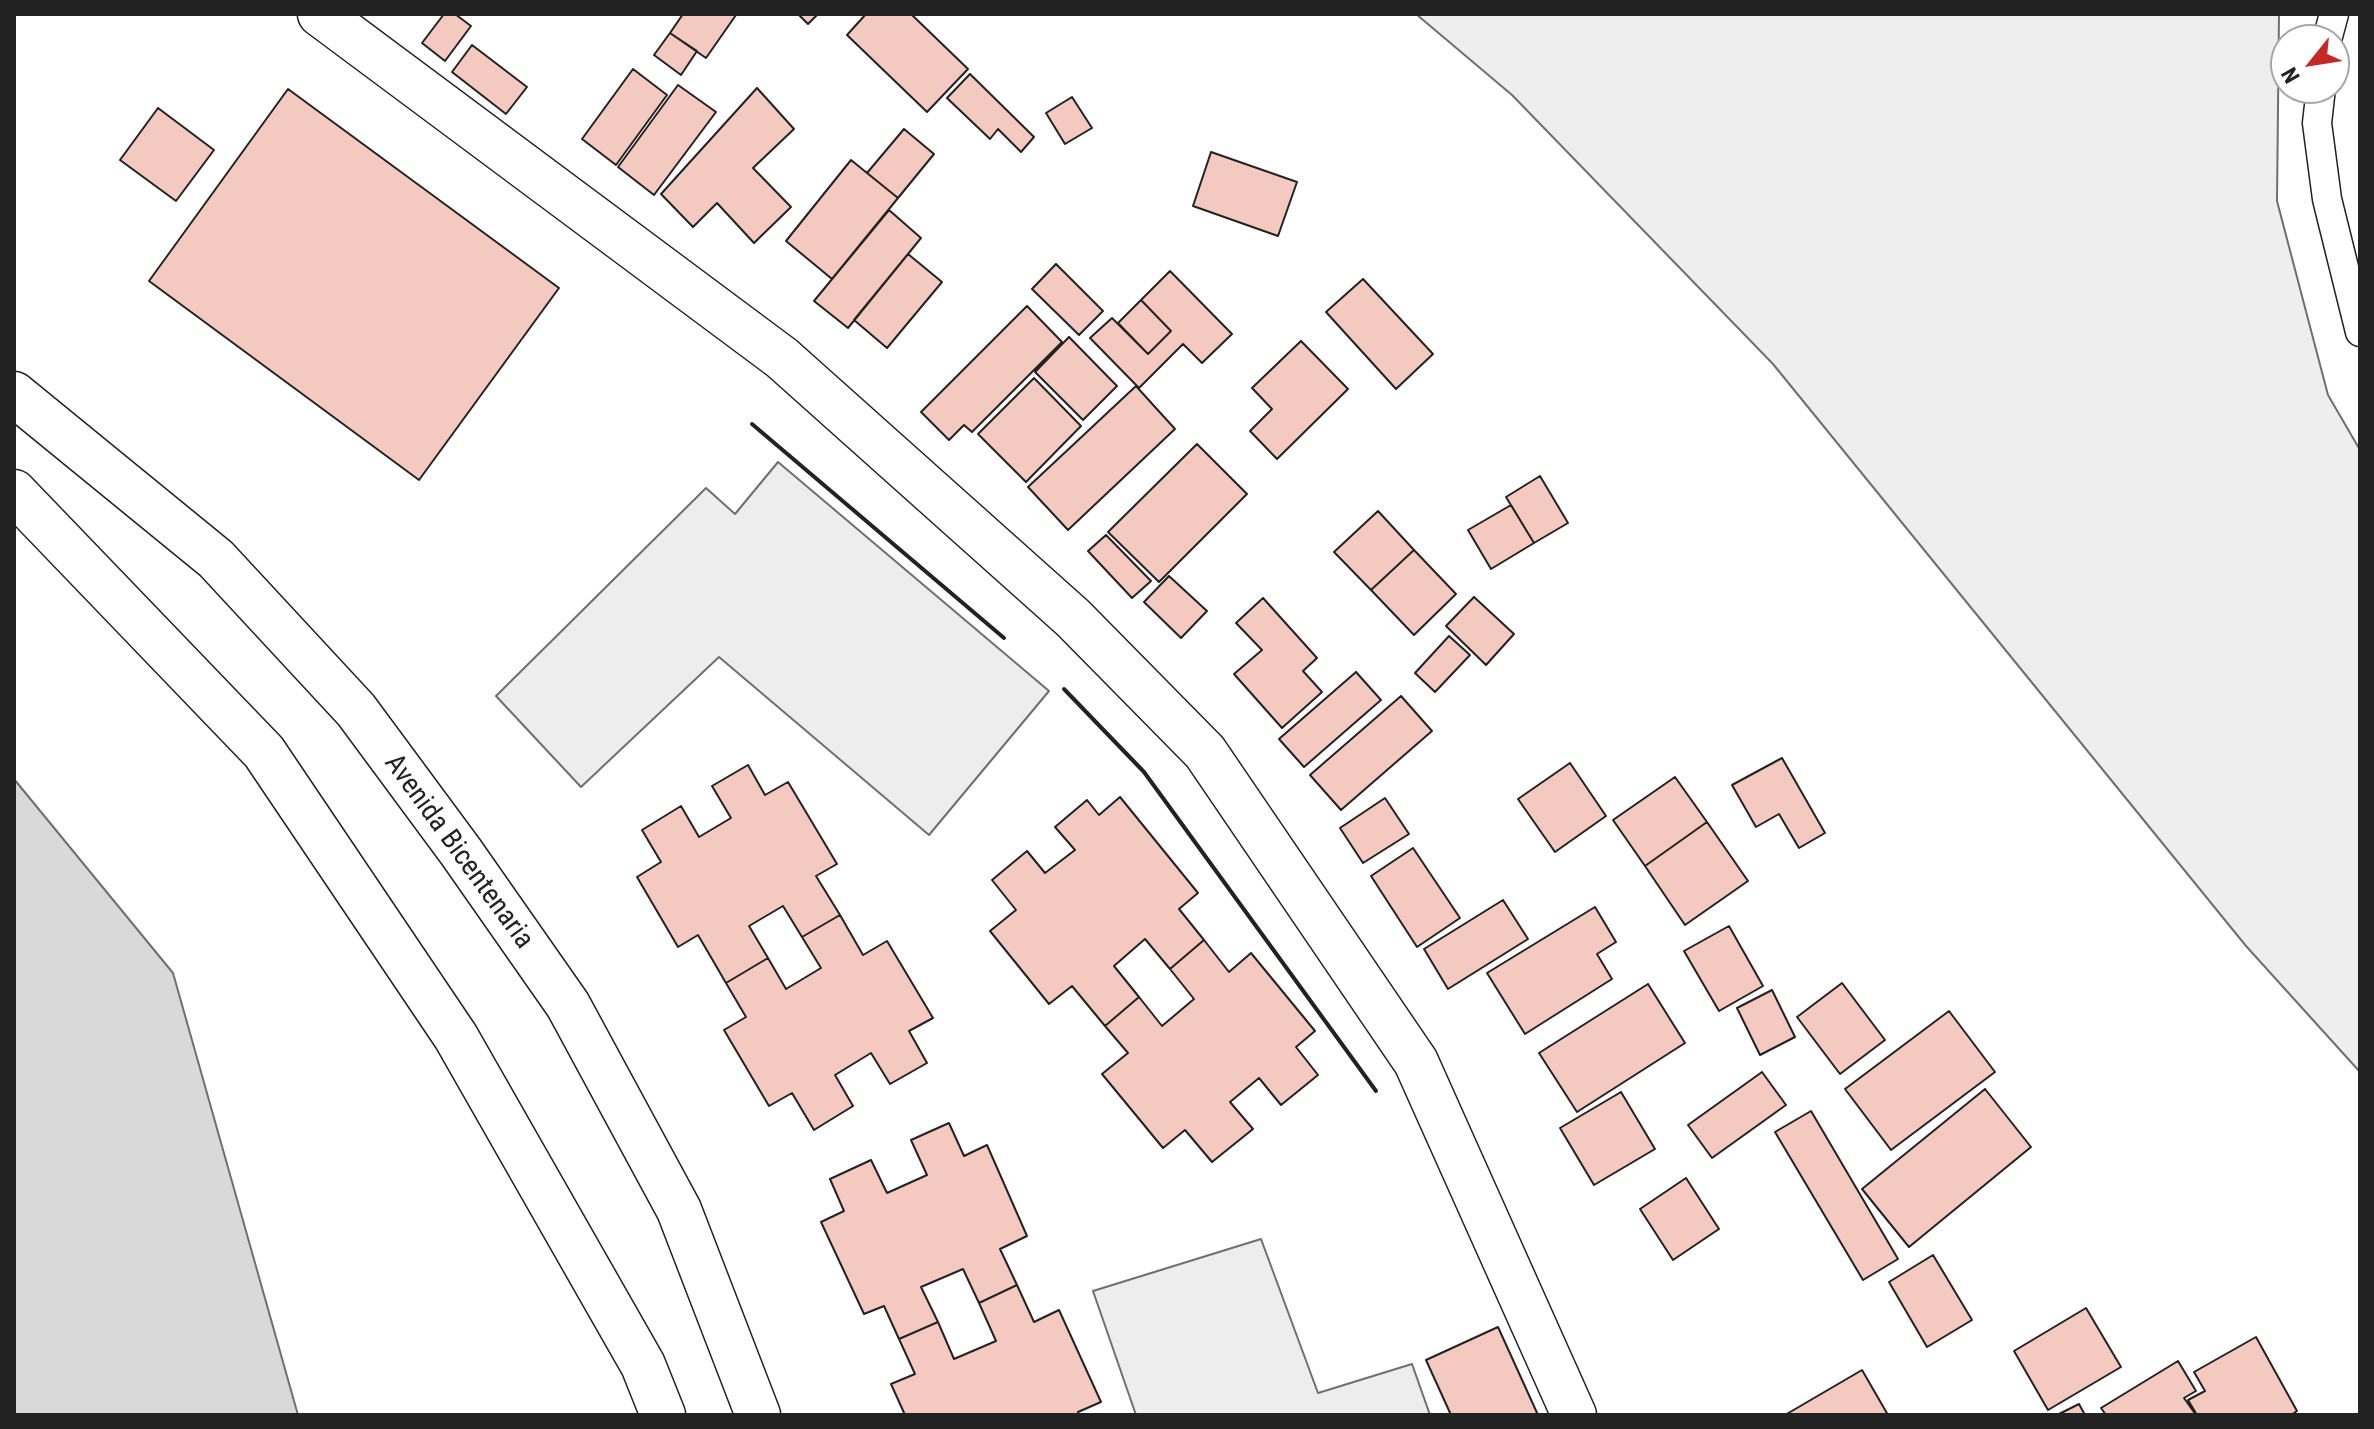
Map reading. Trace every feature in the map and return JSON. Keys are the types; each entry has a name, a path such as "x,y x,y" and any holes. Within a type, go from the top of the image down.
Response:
{"street":[{"path":"320,14 782,358 1073,618 1205,752 1416,1062 1574,1415"},
{"name":"Avenida Bicentenaria","path":"14,394 216,559 356,710 452,840 568,1005 679,1210 758,1415"},
{"path":"14,492 264,752 456,1037 643,1365 663,1415"}],"lane":[{"path":"2319,104 2317,123 2327,199 2360,332"}],"shaded area":[{"path":"1416,14 2279,14 2279,24 2270,24 2270,104 2278,104 2277,201 2328,395 2360,450 2360,1072 2246,946 1773,364 1512,95"},
{"path":"778,462 1049,691 929,835 719,657 581,787 496,696 706,488 735,514"},
{"path":"14,779 173,973 298,1415 14,1415"},
{"path":"1261,1239 1318,1393 1412,1364 1430,1415 1136,1415 1093,1291"}],"building":[{"path":"444,14 455,14 471,26 445,61 422,43"},
{"path":"683,14 736,15 706,58 670,33"},
{"path":"798,14 818,14 808,24"},
{"path":"866,14 911,14 968,69 927,112 847,35"},
{"path":"670,33 697,51 681,75 654,55"},
{"path":"472,45 527,87 506,114 452,72"},
{"path":"633,69 667,95 616,165 582,139"},
{"path":"970,74 1034,137 1021,152 998,129 990,139 947,98"},
{"path":"678,85 716,112 654,195 618,167"},
{"path":"757,88 794,129 753,168 791,207 754,243 717,203 693,227 661,194"},
{"path":"288,89 559,288 419,480 149,281"},
{"path":"1072,97 1092,128 1065,144 1046,113"},
{"path":"158,108 214,150 176,201 120,160"},
{"path":"904,129 934,154 898,198 867,173"},
{"path":"1211,152 1297,182 1278,236 1193,206"},
{"path":"851,160 898,198 832,279 786,241"},
{"path":"889,210 921,238 848,328 814,301"},
{"path":"908,254 942,282 887,348 854,320"},
{"path":"1056,264 1103,311 1079,335 1032,289"},
{"path":"1170,271 1232,334 1202,363 1183,344 1139,388 1090,338 1112,318 1148,354 1171,331 1141,300"},
{"path":"1363,279 1433,354 1396,389 1326,312"},
{"path":"1141,300 1171,331 1148,354 1118,323"},
{"path":"1027,306 1062,342 972,432 964,425 949,440 921,412"},
{"path":"1069,337 1117,386 1083,420 1035,372"},
{"path":"1301,341 1348,389 1277,459 1250,431 1272,409 1252,388"},
{"path":"1034,378 1081,426 1026,482 978,434"},
{"path":"1136,386 1175,429 1068,530 1028,487"},
{"path":"1197,444 1247,494 1159,582 1108,532"},
{"path":"1540,476 1568,523 1534,543 1506,497"},
{"path":"1511,505 1534,543 1491,569 1468,530"},
{"path":"1378,511 1414,550 1371,590 1334,552"},
{"path":"1106,535 1151,581 1132,598 1088,551"},
{"path":"1414,550 1456,594 1414,635 1371,590"},
{"path":"1169,576 1207,611 1181,638 1144,602"},
{"path":"1474,597 1514,634 1486,665 1446,626"},
{"path":"1263,598 1317,658 1303,671 1322,692 1282,728 1234,674 1262,650 1236,623"},
{"path":"1449,636 1470,655 1435,692 1415,673"},
{"path":"1356,672 1381,700 1304,767 1279,739"},
{"path":"1401,696 1432,731 1341,810 1310,775"},
{"path":"1782,758 1825,833 1799,848 1779,814 1756,827 1732,785"},
{"path":"1570,763 1606,816 1555,852 1518,799"},
{"path":"748,765 765,795 788,782 837,864 816,876 840,915 802,937 783,906 749,926 768,958 726,983 698,935 678,947 637,877 661,862 642,830 681,806 699,837 731,818 712,786"},
{"path":"1675,777 1707,822 1645,866 1613,820"},
{"path":"1120,797 1198,893 1179,909 1204,940 1170,969 1145,939 1114,966 1139,997 1105,1026 1072,986 1049,1004 990,931 1016,910 992,880 1027,851 1045,873 1075,850 1055,827 1087,800 1099,815"},
{"path":"1385,798 1409,834 1363,863 1340,828"},
{"path":"1707,822 1748,881 1685,925 1645,866"},
{"path":"1413,848 1460,918 1417,947 1371,876"},
{"path":"1503,900 1528,939 1448,989 1424,949"},
{"path":"1595,907 1616,942 1597,954 1612,979 1525,1034 1487,973"},
{"path":"840,915 863,955 887,941 933,1018 909,1031 927,1063 890,1084 871,1053 835,1075 853,1106 814,1130 792,1093 769,1106 724,1030 746,1017 726,983 768,958 786,989 821,968 802,937"},
{"path":"1729,926 1763,986 1719,1011 1684,951"},
{"path":"1204,940 1229,972 1251,953 1315,1031 1296,1047 1318,1075 1281,1105 1259,1078 1230,1102 1253,1129 1212,1162 1185,1130 1163,1148 1102,1074 1128,1053 1105,1026 1139,997 1162,1026 1194,999 1170,969"},
{"path":"1842,983 1885,1040 1840,1074 1797,1017"},
{"path":"1648,984 1685,1043 1577,1112 1539,1053"},
{"path":"1772,990 1795,1037 1760,1055 1737,1008"},
{"path":"1949,1011 1995,1072 1891,1150 1845,1089"},
{"path":"1762,1072 1786,1105 1712,1158 1688,1125"},
{"path":"1985,1089 2031,1147 1909,1247 1862,1189"},
{"path":"1621,1092 1655,1149 1594,1185 1560,1128"},
{"path":"1811,1111 1898,1259 1863,1280 1775,1132"},
{"path":"949,1123 964,1156 987,1145 1027,1236 1000,1249 1017,1285 979,1303 963,1269 921,1287 938,1322 899,1339 884,1306 864,1314 821,1222 844,1211 830,1179 871,1160 887,1193 927,1175 911,1140"},
{"path":"1686,1178 1719,1229 1673,1260 1640,1209"},
{"path":"1933,1255 1972,1320 1927,1347 1889,1282"},
{"path":"1017,1285 1034,1322 1059,1310 1101,1402 1078,1412 1079,1415 905,1415 891,1384 915,1374 899,1339 938,1322 954,1359 996,1341 979,1303"},
{"path":"2086,1308 2121,1367 2048,1410 2014,1351"},
{"path":"1498,1327 1538,1415 1451,1415 1426,1360"},
{"path":"2256,1337 2297,1411 2291,1415 2197,1415 2188,1400 2205,1391 2194,1372"},
{"path":"2178,1361 2196,1391 2184,1398 2196,1415 2106,1415 2101,1408"},
{"path":"1862,1370 1888,1415 1785,1415"},
{"path":"2079,1404 2085,1415 2057,1415"}],"wall":[{"path":"752,424 1004,638"},
{"path":"1064,689 1144,772 1376,1091"}]}
